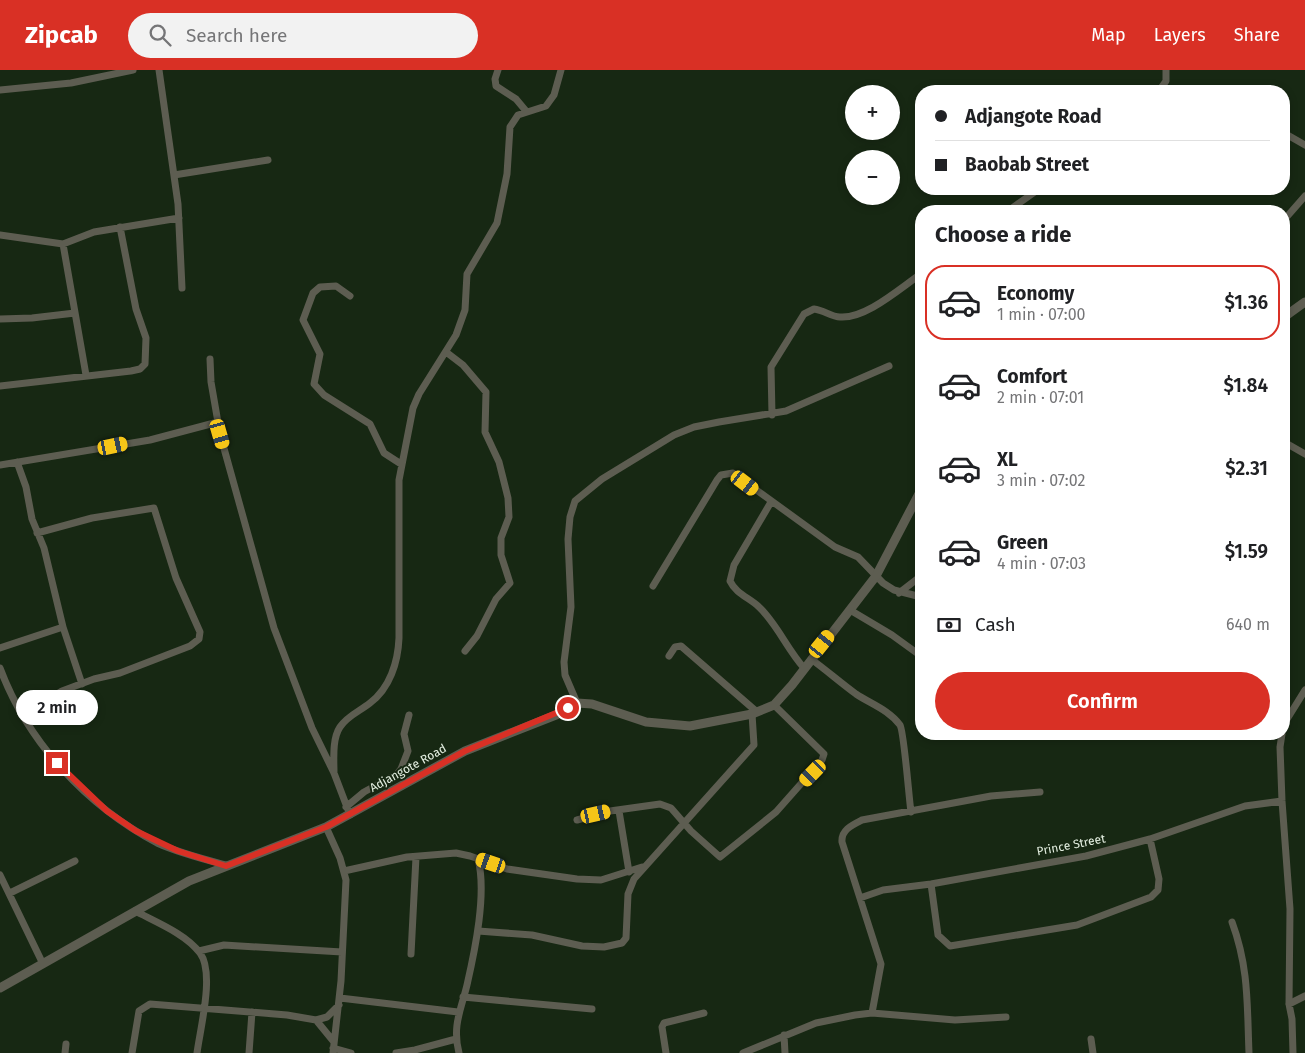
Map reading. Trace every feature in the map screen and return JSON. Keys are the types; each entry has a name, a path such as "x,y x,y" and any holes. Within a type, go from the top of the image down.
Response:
{"street":[{"path":"0,90 71,83 133,70"},
{"path":"159,70 179,218 182,288"},
{"path":"498,70 495,79 496,86 516,99 526,111"},
{"path":"334,773 336,736 340,727 346,720 378,696 394,669 398,655 401,464 413,408 419,394 456,335 466,310 468,274 497,223 507,174 510,127 518,114 542,108 551,101 561,70"},
{"path":"1163,85 1166,80 1166,70"},
{"path":"1290,136 1305,143"},
{"path":"174,175 268,160"},
{"path":"1016,205 1031,195"},
{"path":"1290,213 1305,196"},
{"path":"0,236 63,244 94,232 179,218"},
{"path":"0,386 131,371 140,369 145,364 146,338 136,309 120,227"},
{"path":"63,244 86,375"},
{"path":"772,415 771,367 804,314 814,309 839,317 852,316 878,304 915,278"},
{"path":"350,296 336,286 320,287 315,290 304,315 304,325 320,354 314,384 324,395 370,424 384,453 401,464"},
{"path":"1290,311 1305,302"},
{"path":"0,319 32,318 75,313"},
{"path":"446,352 463,365 486,392 485,432 499,462 508,498 509,517 501,538 502,556 510,583 496,599 477,636 464,651"},
{"path":"210,359 218,422 274,628 312,728 334,773 348,811 364,792 397,774 401,769 408,751 404,726 409,715"},
{"path":"889,366 824,396 772,415 694,427 674,435 602,479 575,501 570,517 568,539 571,607 564,662 565,675 577,703 592,704 646,722 690,726 754,713 774,704 876,576 915,501"},
{"path":"0,465 150,440 218,422"},
{"path":"1290,446 1305,454"},
{"path":"17,462 44,548 63,627 82,684"},
{"path":"653,586 722,475 733,474 835,547 858,557 883,583 899,593 915,596"},
{"path":"771,502 734,565 730,581 736,590 764,613 777,629 787,649 804,668"},
{"path":"24,715 48,699 82,684 120,673 190,646 198,642 200,632 176,578 154,508 92,518 38,533"},
{"path":"899,593 915,581"},
{"path":"850,610 892,635 915,652"},
{"path":"0,648 63,627"},
{"path":"478,931 532,936 582,946 615,946 626,938 627,903 630,885 643,866 691,817 754,745 754,713 681,646 675,647 669,656"},
{"path":"811,659 856,694 876,705 900,726 904,735 903,753 911,812"},
{"path":"0,668 24,715 54,760 107,811 159,843 226,866"},
{"path":"1290,714 1305,690"},
{"name":"Adjangote Road","path":"0,988 189,881 326,827 348,811 465,751 556,715 577,703"},
{"path":"577,820 660,804 671,808 720,857 776,812 822,760 824,754 774,704"},
{"path":"1281,740 1282,801 1290,909 1289,1004 1292,1019 1292,1053"},
{"path":"872,1013 881,964 842,842 845,831 862,820 991,796 1040,792"},
{"name":"Prince Street","path":"860,898 883,890 931,884 1086,856 1150,839 1245,806 1282,801"},
{"path":"619,811 629,872"},
{"path":"691,817 692,831"},
{"path":"326,827 344,871 342,952 334,1048"},
{"path":"931,884 938,935 950,946 1077,926 1151,897 1158,890 1159,879 1150,839"},
{"path":"344,871 381,862 456,854 507,869 577,879 601,880 643,866"},
{"path":"411,954 416,857"},
{"path":"459,1053 456,1039 458,1012 478,931 481,877 478,859"},
{"path":"10,893 75,861"},
{"path":"0,875 43,964"},
{"path":"617,876 630,885"},
{"path":"135,910 184,939 199,951 204,960 206,970 204,1007 197,1053"},
{"path":"1232,922 1239,942 1248,989 1249,1053"},
{"path":"199,951 224,946 342,952"},
{"path":"1289,1004 1305,996"},
{"path":"463,997 592,1008"},
{"path":"339,1002 458,1012"},
{"path":"132,1053 139,1011 145,1005 159,1003 316,1020 327,1017 339,1002"},
{"path":"249,1053 252,1012"},
{"path":"666,1053 662,1027 664,1023 704,1013"},
{"path":"744,1053 784,1035 833,1018 872,1013 948,1020 1006,1017"},
{"path":"316,1020 334,1048 351,1053"},
{"path":"784,1035 785,1053"},
{"path":"396,1053 456,1039"},
{"path":"1091,1039 1092,1053"},
{"path":"64,1053 66,1044"}],"route":[{"path":"57,763 86,793 107,811 136,831 178,851 226,866 326,827 465,751 518,728 556,715 568,708"}]}
